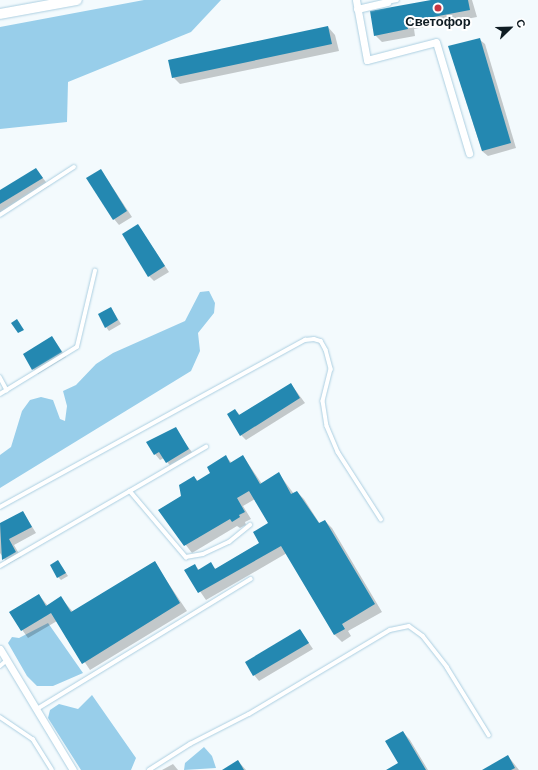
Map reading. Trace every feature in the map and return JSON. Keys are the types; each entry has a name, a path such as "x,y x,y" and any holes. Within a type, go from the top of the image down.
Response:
{"main road":[{"path":"0,14 77,0"}],"street":[{"path":"356,0 367,60 436,42 469,153"},
{"path":"357,8 387,2"},
{"path":"0,648 73,770"}],"lane":[{"path":"387,2 398,0"},
{"path":"0,215 74,167"},
{"path":"0,394 77,347 95,271"},
{"path":"0,507 305,340 314,339 321,341 326,350 331,369 323,401 327,426 338,452 381,519"},
{"path":"0,378 7,390"},
{"path":"0,566 206,447"},
{"path":"130,491 186,557 203,554 229,542 250,524"},
{"path":"37,709 251,579"},
{"path":"149,770 190,744 249,714 390,630 409,626 423,636 447,667 489,735"},
{"path":"0,666 7,660"},
{"path":"0,717 33,739 52,770"}],"shaded area":[{"path":"144,0 221,0 191,32 68,82 67,122 0,129 0,27"},
{"path":"209,291 215,303 214,313 198,333 200,351 191,371 0,488 0,455 11,447 22,411 30,400 41,397 53,400 60,419 65,421 67,406 63,391 76,385 96,364 113,353 185,321 200,292"},
{"path":"48,623 83,673 53,686 37,686 27,676 8,643 12,637 19,638"},
{"path":"92,695 136,758 131,770 81,770 48,718 50,710 59,704 78,709"},
{"path":"204,747 212,756 216,768 184,770 185,763"}],"building":[{"path":"431,0 468,0 470,10 407,22 408,29 374,36 370,11"},
{"path":"328,26 332,44 172,78 168,60"},
{"path":"480,38 511,143 482,151 448,46"},
{"path":"36,168 43,178 0,204 0,190"},
{"path":"101,169 127,211 113,220 86,178"},
{"path":"138,224 165,266 148,277 122,234"},
{"path":"111,307 118,320 105,328 98,314"},
{"path":"17,319 24,330 18,333 11,323"},
{"path":"52,336 62,352 32,370 23,354"},
{"path":"291,383 300,398 240,436 227,414 235,409 239,415"},
{"path":"176,427 189,449 166,463 159,452 154,455 146,442"},
{"path":"226,455 230,463 243,455 260,484 279,472 291,494 297,491 319,523 325,520 375,604 342,624 345,629 334,635 281,546 198,593 184,570 195,564 198,570 211,562 215,569 259,543 253,532 268,523 249,491 237,498 245,512 239,515 240,517 232,522 230,519 184,546 158,510 181,496 179,485 194,476 197,481 210,473 207,467"},
{"path":"23,511 32,527 9,539 16,552 2,560 0,523"},
{"path":"58,560 66,573 57,578 50,565"},
{"path":"155,561 180,603 82,664 51,613 21,631 9,612 39,594 46,606 61,596 71,612"},
{"path":"300,629 309,643 253,676 245,662"},
{"path":"403,731 426,770 386,770 398,763 385,741"},
{"path":"508,755 515,768 511,770 482,770"},
{"path":"238,760 244,770 222,770"}],"place":[{"name":"Светофор","path":"438,8"}]}
